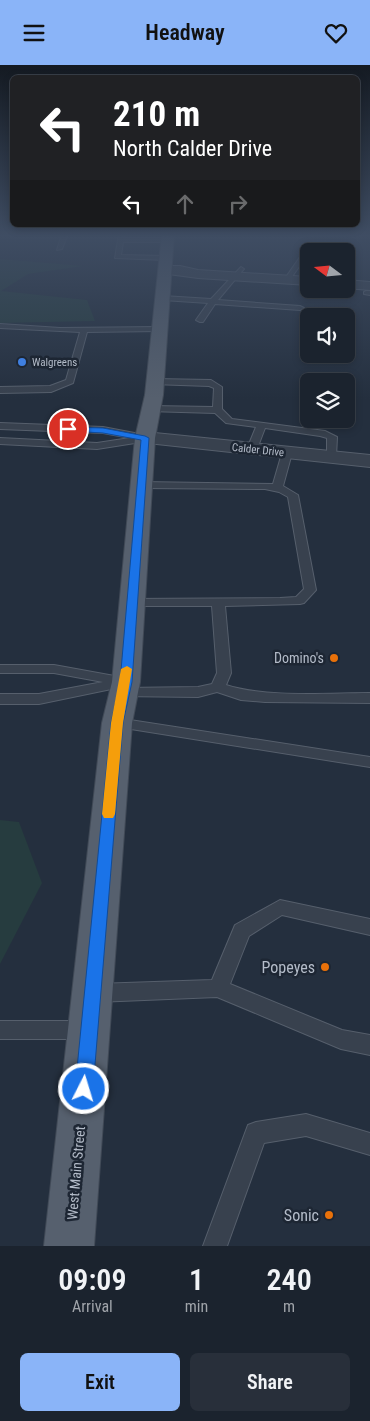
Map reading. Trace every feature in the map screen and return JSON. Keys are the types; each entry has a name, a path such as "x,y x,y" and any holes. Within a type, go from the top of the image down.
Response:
{"main road":[{"name":"West Main Street","path":"70,1246 92,993 132,602 145,438 155,382 164,289"}],"street":[{"name":"Calder Drive","path":"145,438 370,461"}],"lane":[{"path":"200,320 223,289"},
{"path":"163,298 300,308"},
{"path":"0,327 84,330 160,329"},
{"path":"0,390 51,389 70,381 84,330"},
{"path":"155,382 211,383 218,387 217,410"},
{"path":"151,409 217,410 229,421 322,433 332,437 331,457"},
{"path":"0,426 103,431 145,438"},
{"path":"252,449 261,426"},
{"path":"0,441 97,446 145,438"},
{"path":"277,488 287,453"},
{"path":"132,602 280,602 300,600 310,590 293,495 277,488 265,486 142,485"},
{"path":"218,602 224,673 218,687"},
{"path":"0,669 54,669 122,699 370,762"},
{"path":"0,699 122,699 198,692 218,687 241,695 265,697 370,698"},
{"path":"218,987 242,931 280,907 370,927"},
{"path":"92,993 218,987 341,1039 370,1045"},
{"path":"0,1030 89,1030"},
{"path":"215,1246 256,1133 306,1125 370,1144"}],"green space":[{"path":"0,289 4,289 1,291 87,300 95,321 0,323"},
{"path":"0,820 19,822 42,883 0,964"}],"slow traffic":[{"path":"108,814 117,723 127,669"}],"place":[{"name":"Walgreens","path":"22,362"},
{"name":"Domino's","path":"334,658"},
{"name":"Popeyes","path":"325,967"},
{"name":"Sonic","path":"329,1215"}],"route":[{"path":"68,429 103,431 145,438 126,682 117,723 84,1089"}]}
